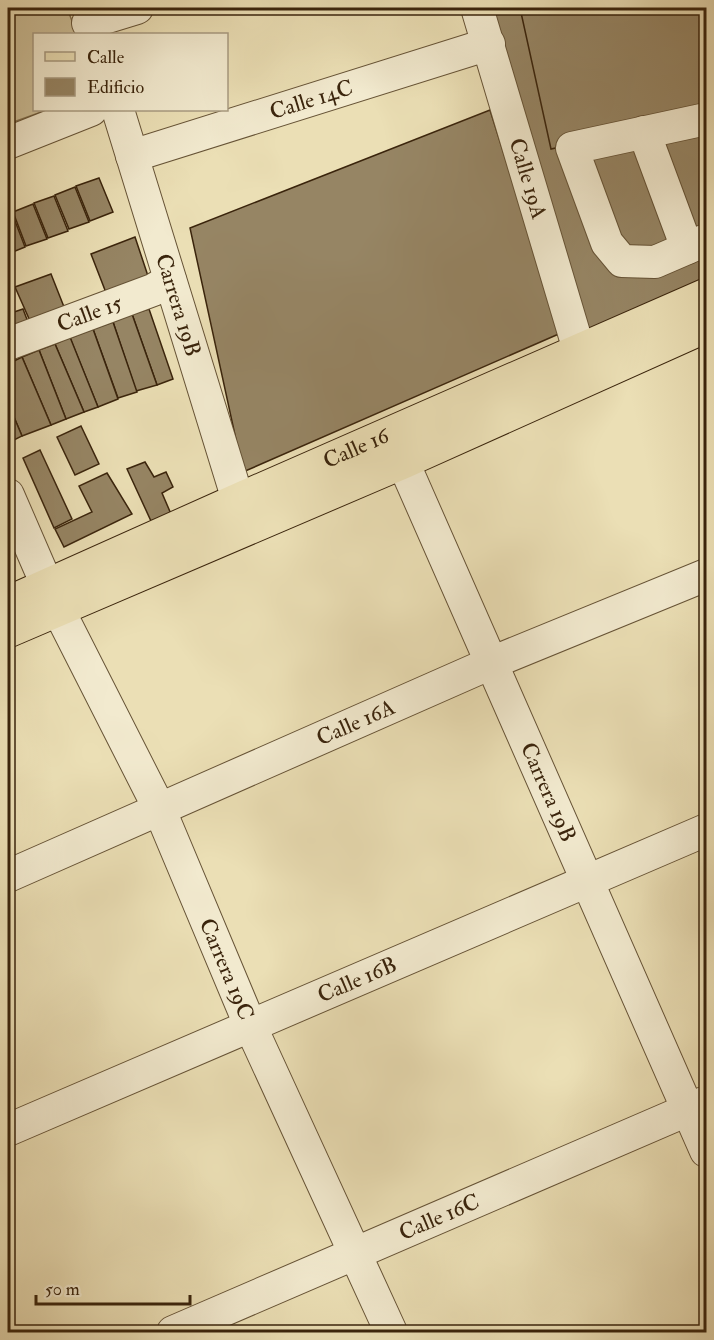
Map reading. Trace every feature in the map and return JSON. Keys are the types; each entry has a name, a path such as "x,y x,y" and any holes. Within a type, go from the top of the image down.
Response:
{"main road":[{"name":"Calle 16","path":"8,631 52,597 238,500 397,448 579,350 706,295"},
{"name":"Calle 16","path":"8,603 52,597 397,448 706,326"}],"street":[{"path":"87,22 137,8"},
{"name":"Calle 19A","path":"477,8 579,350"},
{"name":"Calle 14C","path":"132,156 489,44"},
{"path":"8,143 88,111"},
{"name":"Carrera 19B","path":"118,111 238,500"},
{"path":"522,158 644,132 704,126"},
{"path":"572,148 607,243 622,261 655,262 697,244 644,132"},
{"name":"Calle 15","path":"8,345 153,290 170,280"},
{"name":"Carrera 19B","path":"397,448 587,880 697,1106 706,1151"},
{"name":"Carrera 19C","path":"8,495 52,597 159,808 250,1025 391,1332"},
{"name":"Calle 16A","path":"8,876 491,663 706,575"},
{"name":"Calle 16B","path":"8,1130 706,830"},
{"name":"Calle 16C","path":"173,1332 697,1106"}],"shaded area":[{"path":"8,8 67,8 77,33 33,33 33,111 44,111 8,124"}],"building":[{"path":"490,8 706,8 706,290 592,342"},
{"path":"520,8 706,8 706,114 551,149"},
{"path":"490,110 561,333 243,472 190,228"},
{"path":"99,178 113,212 90,221 76,186"},
{"path":"75,187 89,222 69,229 55,195"},
{"path":"54,196 68,231 48,238 34,203"},
{"path":"33,204 47,239 26,246 13,212"},
{"path":"12,213 25,247 8,254 8,214"},
{"path":"135,237 151,285 110,303 91,254"},
{"path":"51,274 68,317 34,330 15,287"},
{"path":"23,309 31,330 8,339 8,314"},
{"path":"149,309 173,379 157,385 132,314"},
{"path":"132,314 157,385 136,391 113,322"},
{"path":"113,322 137,392 118,398 93,329"},
{"path":"93,329 118,399 98,407 70,338"},
{"path":"70,337 98,407 84,412 55,344"},
{"path":"55,344 84,412 66,419 39,350"},
{"path":"39,350 66,419 51,425 22,357"},
{"path":"22,357 51,425 22,436 8,403 8,364"},
{"path":"8,403 22,436 8,443"},
{"path":"81,426 99,464 75,475 57,437"},
{"path":"40,450 72,519 54,528 23,458"},
{"path":"145,462 154,477 166,472 173,487 162,493 171,514 151,521 127,469"},
{"path":"107,473 132,514 64,547 55,529 92,512 79,486"}]}
